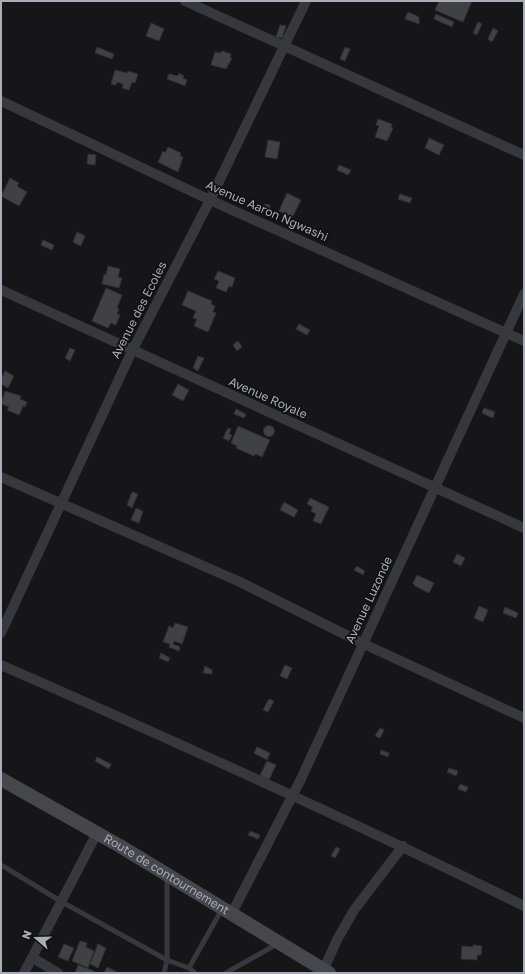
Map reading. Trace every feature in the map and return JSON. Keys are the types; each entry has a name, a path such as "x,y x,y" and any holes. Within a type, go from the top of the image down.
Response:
{"street":[{"path":"185,1 524,155"},
{"name":"Avenue des Ecoles","path":"1,633 132,350 210,200 306,1"},
{"name":"Avenue Aaron Ngwashi","path":"1,100 210,200 524,341"},
{"name":"Avenue Royale","path":"1,290 524,528"},
{"name":"Avenue Luzonde","path":"228,911 292,796 524,294"},
{"path":"1,477 240,582 363,643 524,718"},
{"path":"1,665 188,747 402,846 524,906"},
{"name":"Route de contournement","path":"1,779 97,833 228,911 325,972"},
{"path":"24,973 97,833"},
{"path":"325,972 337,940 354,910 402,846"},
{"path":"33,958 58,973"}],"lane":[{"path":"1,865 62,902 167,960 189,968 195,973"},
{"path":"164,973 167,960 167,875"},
{"path":"189,968 228,911"},
{"path":"226,973 279,942"}],"building":[{"path":"439,1 472,1 463,22 435,10"},
{"path":"408,12 419,17 419,24 405,19"},
{"path":"436,14 454,22 452,27 434,19"},
{"path":"478,22 482,24 477,35 473,33"},
{"path":"151,23 164,29 159,41 146,36"},
{"path":"280,25 286,26 282,38 276,37"},
{"path":"493,28 498,31 492,42 488,39"},
{"path":"97,47 114,54 112,59 95,53"},
{"path":"345,47 350,49 345,61 340,59"},
{"path":"222,51 231,54 230,58 232,58 226,69 211,65 215,52 221,53"},
{"path":"115,70 127,73 128,71 138,74 135,83 132,82 129,90 122,88 123,84 117,82 116,85 111,84"},
{"path":"179,73 187,80 185,86 167,79 169,74 178,76"},
{"path":"378,119 392,124 391,127 393,128 387,141 375,137 379,126 376,125"},
{"path":"429,138 444,145 439,155 425,148"},
{"path":"268,140 280,142 277,159 265,157"},
{"path":"168,147 181,153 180,156 183,157 178,172 158,162 163,151 165,153"},
{"path":"88,154 96,155 95,165 87,164"},
{"path":"339,165 351,170 348,175 337,170"},
{"path":"10,178 19,183 17,186 27,192 19,206 1,196"},
{"path":"287,193 301,200 292,218 279,211"},
{"path":"400,194 412,198 410,203 398,199"},
{"path":"265,204 270,205 269,212 264,212"},
{"path":"77,232 85,236 81,246 73,242"},
{"path":"43,240 54,245 52,250 41,245"},
{"path":"108,266 120,269 118,277 122,278 119,288 102,284 104,274 106,275"},
{"path":"218,271 235,278 232,287 229,286 226,292 216,288 219,281 214,279"},
{"path":"106,288 122,295 117,308 119,309 117,314 120,315 116,325 111,323 108,328 92,321"},
{"path":"188,291 212,301 211,304 215,306 213,312 216,313 208,332 194,326 197,319 193,318 196,311 182,305"},
{"path":"299,324 310,330 307,335 296,329"},
{"path":"130,328 135,330 129,340 126,339"},
{"path":"238,341 242,347 237,351 233,345"},
{"path":"70,348 75,350 70,361 65,358"},
{"path":"198,356 204,358 198,371 193,368"},
{"path":"5,371 14,376 8,388 1,384 1,379"},
{"path":"178,384 189,390 183,401 172,395"},
{"path":"5,391 21,396 20,399 27,402 25,407 23,406 19,415 7,410 9,407 1,404"},
{"path":"484,408 495,412 493,418 482,413"},
{"path":"236,409 246,414 244,418 234,414"},
{"path":"238,426 270,440 262,457 256,454 254,456 236,448 237,446 231,443"},
{"path":"267,426 271,426 273,427 273,435 267,436 264,433 264,429"},
{"path":"228,428 231,429 229,434 232,435 229,441 223,438"},
{"path":"132,492 138,494 132,508 127,505"},
{"path":"310,498 329,507 321,524 313,521 316,514 311,511 313,507 307,504"},
{"path":"284,502 298,510 294,517 280,510"},
{"path":"136,508 143,511 139,523 131,520"},
{"path":"457,554 465,558 461,566 453,562"},
{"path":"357,566 365,571 363,575 354,570"},
{"path":"417,575 434,583 429,593 415,586 413,583"},
{"path":"479,606 488,610 483,622 474,618"},
{"path":"505,607 518,613 516,618 503,613"},
{"path":"175,623 188,627 182,644 174,641 173,644 180,647 179,651 169,647 170,644 163,642 169,626 173,628"},
{"path":"161,653 170,658 168,662 159,658"},
{"path":"285,665 292,668 287,679 280,676"},
{"path":"205,666 212,670 212,674 203,673"},
{"path":"269,699 274,701 268,712 263,710"},
{"path":"380,728 384,730 380,738 375,736"},
{"path":"257,747 270,753 267,760 254,753"},
{"path":"381,750 389,753 388,757 380,754"},
{"path":"97,757 111,764 109,769 95,761"},
{"path":"267,761 276,765 269,780 260,775"},
{"path":"449,768 458,771 456,776 447,772"},
{"path":"460,784 468,787 466,792 458,789"},
{"path":"250,831 260,835 258,839 248,835"},
{"path":"336,847 340,849 335,858 331,856"},
{"path":"80,941 87,943 86,947 94,951 88,968 72,961"},
{"path":"64,944 74,948 68,961 58,957"},
{"path":"98,944 106,948 98,968 90,964"},
{"path":"473,945 482,946 481,955 477,955 477,960 461,959 462,946 473,947"},
{"path":"78,965 94,971 93,973 75,973"},
{"path":"107,967 119,973 104,973"}]}
